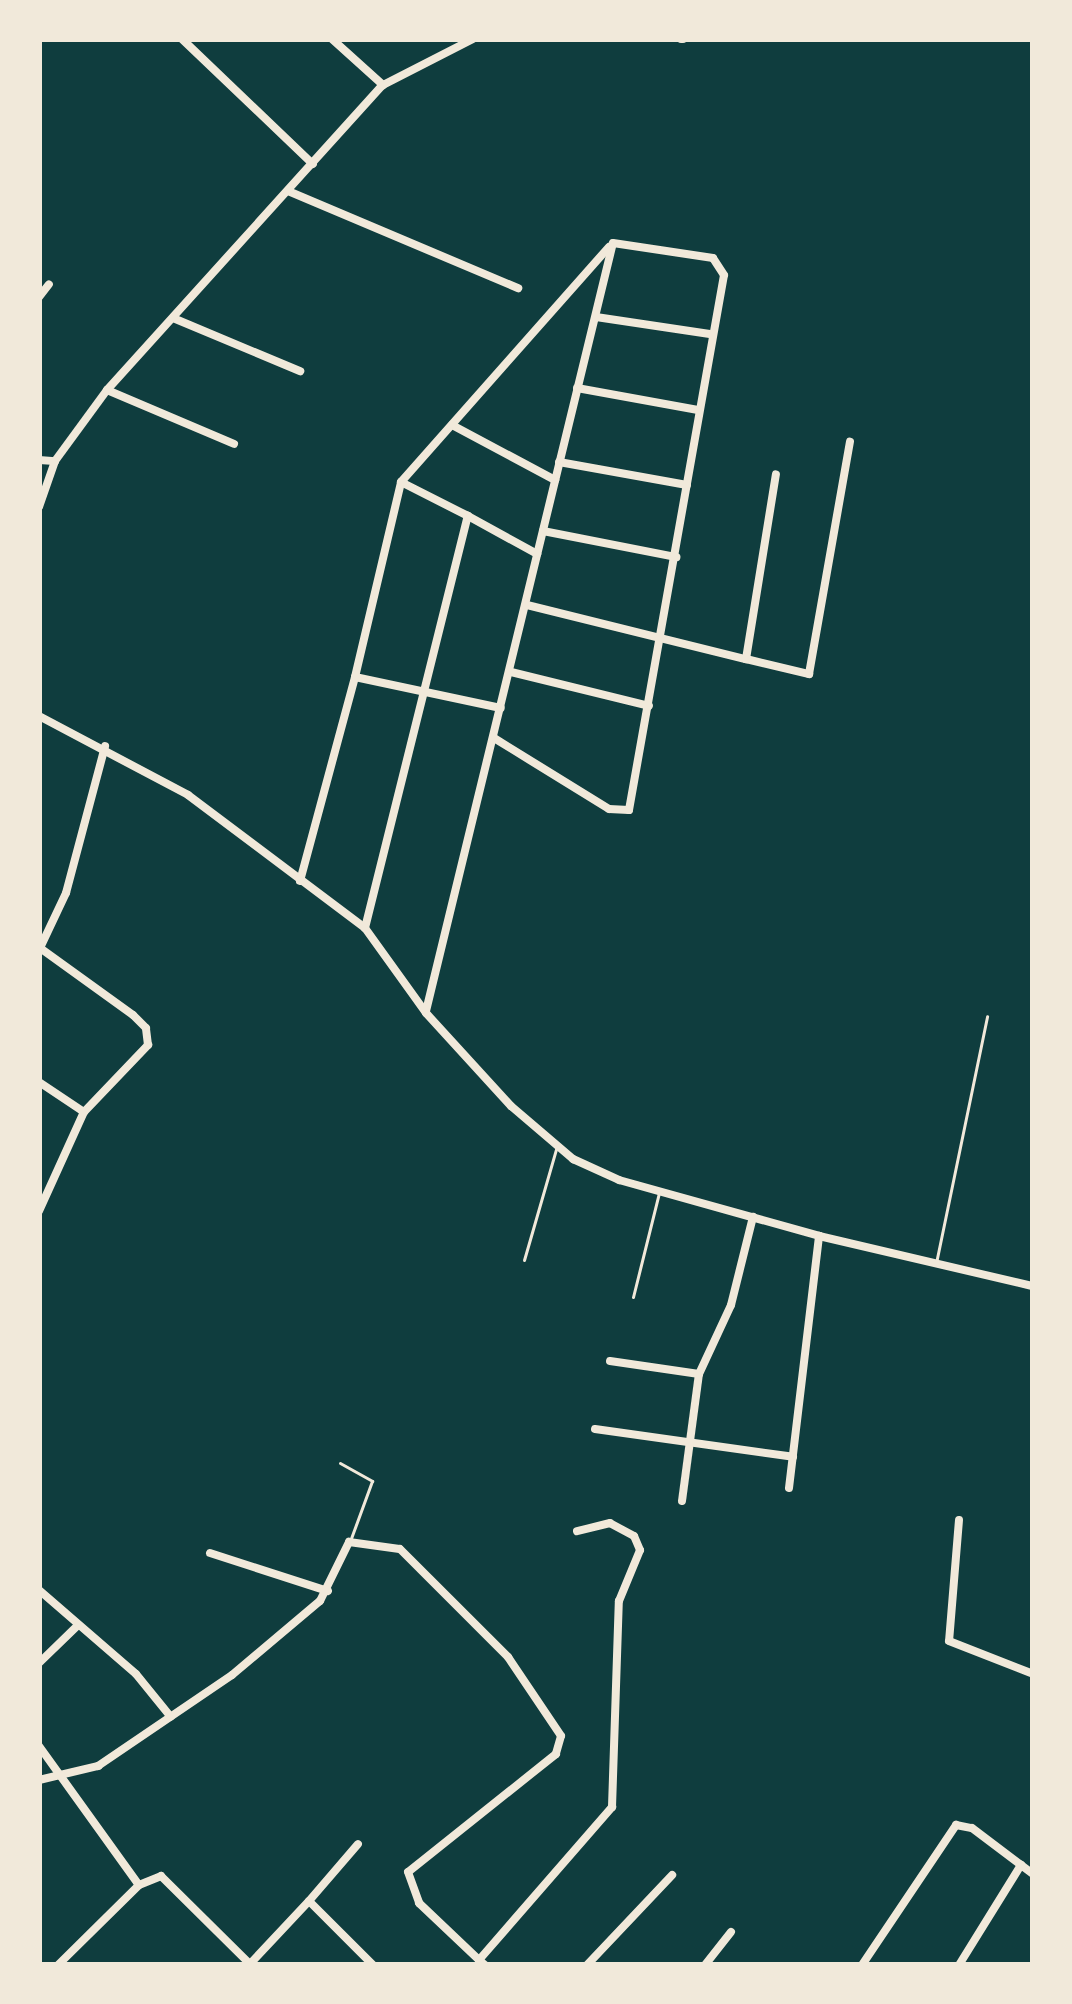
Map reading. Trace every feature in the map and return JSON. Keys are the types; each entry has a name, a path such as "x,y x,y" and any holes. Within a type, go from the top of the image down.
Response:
{"street":[{"path":"182,39 313,164"},
{"path":"332,39 383,85"},
{"path":"39,508 56,461 107,390 383,85 473,39"},
{"path":"288,191 518,288"},
{"path":"426,1013 613,242"},
{"path":"494,738 626,813 664,639 719,262 613,242"},
{"path":"300,881 401,482 613,242"},
{"path":"39,297 49,284"},
{"path":"596,317 710,334"},
{"path":"173,318 300,371"},
{"path":"577,388 698,410"},
{"path":"107,390 234,444"},
{"path":"452,425 555,480"},
{"path":"526,605 809,674 850,442"},
{"path":"39,460 56,461"},
{"path":"559,462 687,485"},
{"path":"746,659 776,474"},
{"path":"401,482 537,554"},
{"path":"365,928 429,691 468,516"},
{"path":"543,531 676,557"},
{"path":"511,672 650,706"},
{"path":"355,677 501,708"},
{"path":"39,716 105,746 188,795 365,928 426,1013 556,1148 594,1170 819,1236 1033,1286"},
{"path":"39,1210 84,1112 148,1045 146,1028 133,1015 56,967 40,947 66,893 105,746"},
{"path":"39,1082 84,1112"},
{"path":"682,1501 699,1373 731,1305 753,1217"},
{"path":"789,1488 819,1236"},
{"path":"610,1361 699,1373"},
{"path":"595,1429 793,1456"},
{"path":"959,1520 949,1641 1033,1674"},
{"path":"39,1780 98,1766 289,1631 328,1591 349,1542 400,1549 416,1559 508,1657 561,1736 556,1754 408,1872 419,1903 482,1962 612,1808 619,1601 640,1550 634,1536 610,1522 578,1531"},
{"path":"210,1553 328,1591"},
{"path":"39,1590 136,1674 171,1718"},
{"path":"39,1663 76,1626"},
{"path":"39,1746 64,1774 139,1886"},
{"path":"862,1965 956,1825 972,1828 1033,1874"},
{"path":"58,1965 139,1886 161,1876 175,1884 250,1964 358,1844"},
{"path":"958,1965 1021,1865"},
{"path":"587,1965 672,1875"},
{"path":"309,1901 373,1965"},
{"path":"705,1965 731,1932"}],"lane":[{"path":"936,1265 987,1016"},
{"path":"524,1260 556,1148"},
{"path":"633,1297 659,1192"},
{"path":"340,1463 372,1481 349,1542"}]}
